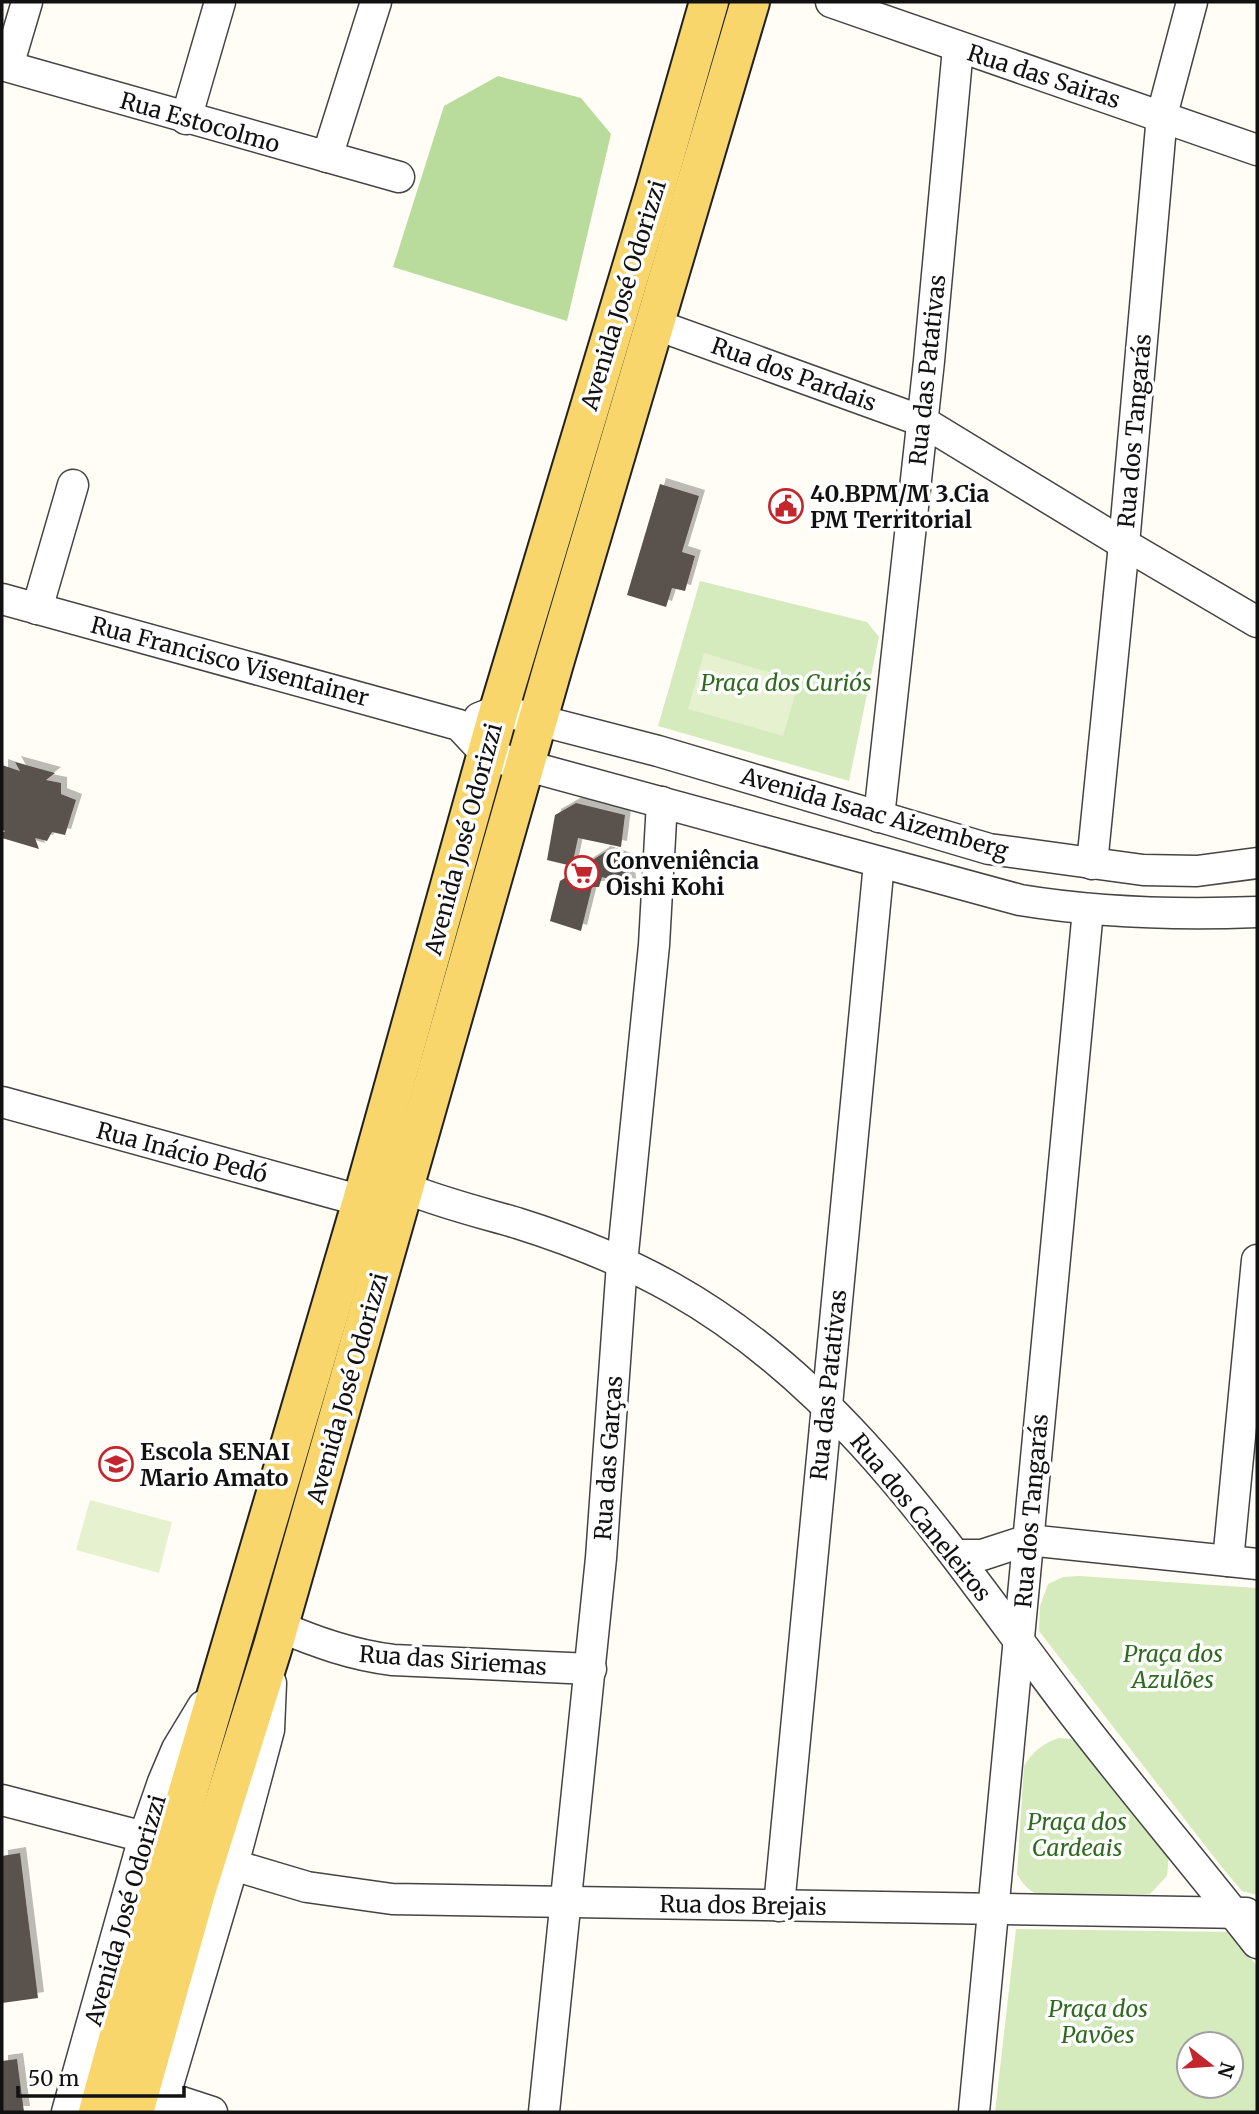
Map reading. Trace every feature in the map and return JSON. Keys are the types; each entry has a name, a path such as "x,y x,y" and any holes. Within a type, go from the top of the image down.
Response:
{"main road":[{"name":"Avenida José Odorizzi","path":"179,1886 221,1677 362,1201 499,710 709,2"},
{"name":"Avenida José Odorizzi","path":"179,1886 276,1636 524,765 750,2"},
{"path":"154,2107 179,1886"},
{"path":"98,2112 179,1886"}],"street":[{"path":"5,66 27,2"},
{"path":"186,119 220,2"},
{"path":"327,157 376,2"},
{"name":"Rua das Sairas","path":"831,2 1257,150"},
{"name":"Rua dos Tangarás","path":"1092,864 1162,115 1192,2"},
{"name":"Rua das Patativas","path":"879,817 922,421 958,48"},
{"name":"Rua Estocolmo","path":"5,66 399,177"},
{"name":"Rua dos Pardais","path":"654,324 922,421 1257,622"},
{"path":"37,609 74,485"},
{"name":"Rua Francisco Visentainer","path":"2,598 459,725"},
{"path":"499,710 459,725 487,755 524,765"},
{"name":"Avenida Isaac Aizemberg","path":"499,710 658,751 989,849 1143,870 1197,871 1257,863"},
{"name":"Avenida Isaac Aizemberg","path":"524,765 1020,900 1088,910 1205,914 1257,912"},
{"name":"Rua das Garças","path":"544,2112 601,1558 622,1263 654,945 662,802"},
{"name":"Rua das Patativas","path":"779,1906 879,863"},
{"name":"Rua dos Tangarás","path":"974,2112 1088,910"},
{"name":"Rua Inácio Pedó","path":"2,1102 362,1201"},
{"name":"Rua dos Caneleiros","path":"405,1188 437,1201 566,1239 622,1263 675,1289 775,1359 825,1405 884,1466 956,1555 1063,1700 1246,1913 1257,1943"},
{"path":"956,1555 982,1555 1028,1540 1243,1562 1257,1260"},
{"name":"Rua das Siriemas","path":"276,1636 362,1656 393,1660 591,1669"},
{"name":"Avenida José Odorizzi","path":"154,2107 233,1865 269,1730 276,1636"},
{"name":"Avenida José Odorizzi","path":"68,2112 144,1838 163,1782 177,1749 221,1677"},
{"path":"2,1800 144,1838"},
{"name":"Rua dos Brejais","path":"233,1865 307,1887 392,1899 1246,1913"},
{"path":"154,2107 212,2112"}],"green space":[{"path":"498,76 581,98 611,134 567,321 393,267 444,106"},
{"name":"Praça dos Curiós","path":"700,581 867,622 879,637 849,781 658,726"},
{"path":"704,653 799,681 783,736 688,709"},
{"path":"90,1500 172,1522 159,1573 76,1550"},
{"name":"Praça dos Azulões","path":"1063,1577 1257,1588 1257,1895 1242,1891 1221,1866 1039,1631 1040,1606 1048,1584"},
{"name":"Praça dos Cardeais","path":"1059,1738 1076,1740 1169,1853 1167,1876 1150,1894 1038,1895 1026,1886 1017,1874 1024,1766 1038,1749"},
{"name":"Praça dos Pavões","path":"1016,1929 1230,1932 1257,1966 1257,2112 995,2112"}],"building":[{"path":"660,484 699,496 682,552 695,556 685,591 672,588 666,607 627,595"},
{"path":"15,762 55,773 46,780 61,783 61,794 76,800 65,835 52,832 47,841 35,838 39,849 2,838 5,831 2,830 2,765 20,771"},
{"path":"576,803 625,815 621,847 578,838 572,866 547,860 555,815"},
{"path":"605,852 628,860 630,885 602,877 599,887 592,887 581,931 550,921 560,881"},
{"path":"20,1853 38,1998 2,2003 2,1856"},
{"path":"17,2059 24,2112 2,2112 2,2061"}],"place":[{"name":"40.BPM/M 3.Cia PM Territorial","path":"786,506"},
{"name":"Conveniência Oishi Kohi","path":"582,873"},
{"name":"Escola SENAI Mario Amato","path":"116,1464"}]}
